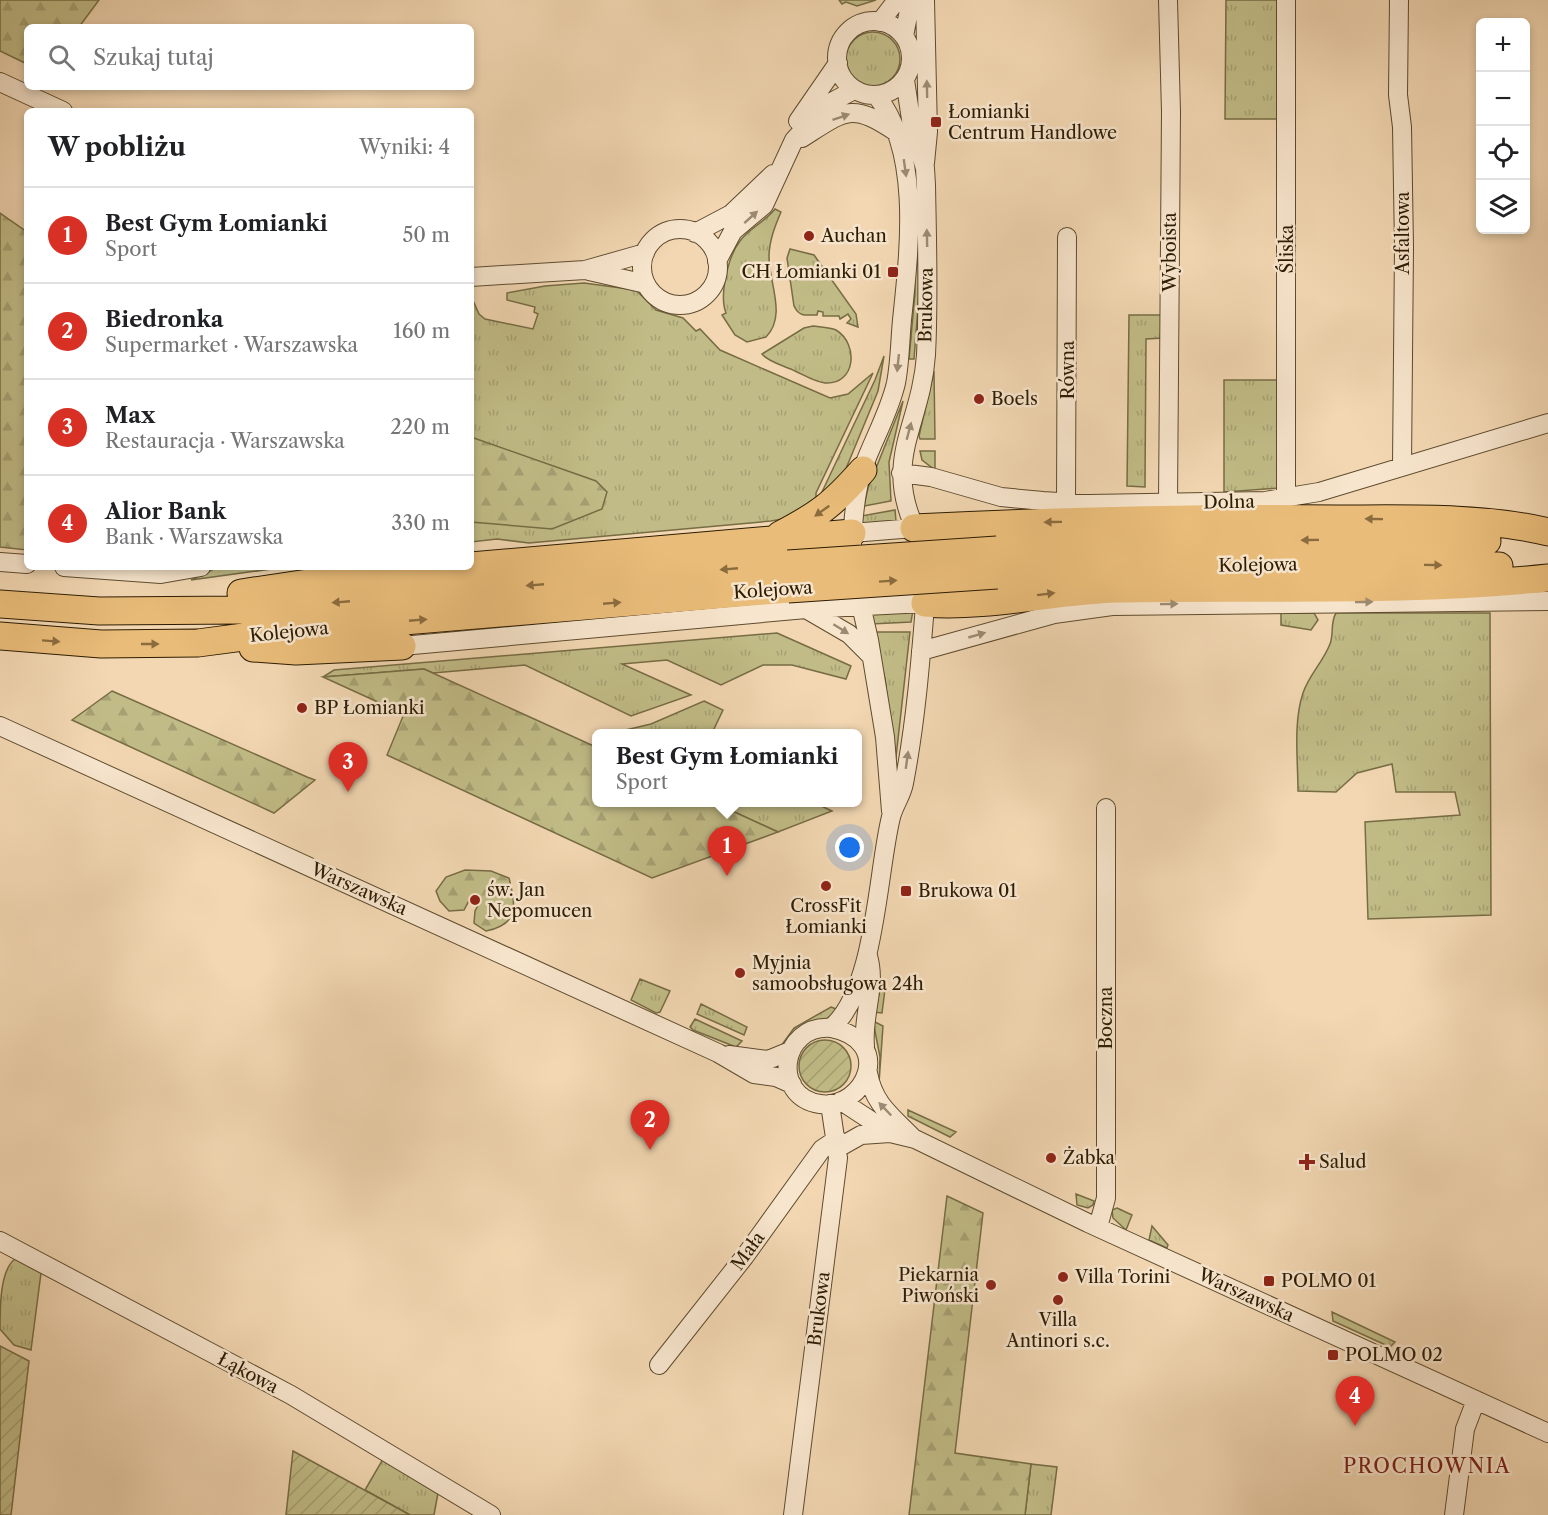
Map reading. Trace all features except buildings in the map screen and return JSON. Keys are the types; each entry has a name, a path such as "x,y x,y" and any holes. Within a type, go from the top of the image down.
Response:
{"highway":[{"path":"771,539 816,515 834,502 863,470"},
{"path":"914,528 1054,521 1277,518 1433,520 1548,532"},
{"path":"474,566 852,533"},
{"name":"Kolejowa","path":"0,604 99,611 242,610 1327,539 1548,542"},
{"name":"Kolejowa","path":"997,562 1548,566"},
{"path":"0,591 150,596 234,594 328,580 432,570"},
{"name":"Kolejowa","path":"0,636 101,644 198,643 296,630 788,576"},
{"path":"925,603 1096,590 1442,586 1548,578"},
{"path":"198,643 296,651 402,645"}],"street":[{"path":"880,22 897,0"},
{"path":"904,36 911,0"},
{"path":"925,0 928,132 925,168"},
{"name":"Wyboista","path":"1167,503 1171,135 1168,0"},
{"name":"Śliska","path":"1286,0 1286,499"},
{"name":"Asfaltowa","path":"1399,0 1398,95 1402,127 1404,247 1402,465"},
{"path":"880,22 896,28 904,36 910,48 911,61 904,80 895,89 876,95 854,90 842,76 838,63 839,47 846,34 858,25 880,22"},
{"path":"717,261 707,241 695,233 681,229 668,231 656,237 645,253 642,265 646,284 661,300 676,305 690,304 710,290 716,276 717,261 734,231 764,205 799,118 838,63"},
{"name":"Brukowa","path":"904,80 912,126 925,168 928,285 926,356 921,387 903,452 901,473 905,505 927,564 925,603"},
{"path":"0,82 56,108"},
{"path":"790,145 812,117 826,105 854,90"},
{"name":"Brukowa","path":"860,605 854,577 852,533 863,470 889,407 896,383 908,264 908,186 903,151 890,116 876,95"},
{"path":"790,145 837,117 858,112 870,115 896,132"},
{"path":"695,233 731,214 779,168"},
{"name":"Równa","path":"1066,503 1067,237"},
{"path":"474,277 585,270 645,253"},
{"path":"585,270 646,284"},
{"name":"Dolna","path":"901,473 931,477 1001,496 1066,503 1244,503 1286,499 1319,492 1402,465 1548,423"},
{"path":"852,533 914,528"},
{"path":"0,562 24,564"},
{"path":"105,570 160,574 183,570"},
{"path":"921,651 1054,614 1112,606 1548,601"},
{"path":"402,645 807,609 925,603 903,786 892,816 868,955 843,1017 831,1028"},
{"path":"860,605 886,746 892,816"},
{"path":"807,609 849,634 870,655"},
{"name":"Warszawska","path":"2,732 718,1053 754,1074 776,1077 792,1084"},
{"name":"Boczna","path":"1098,1227 1106,1198 1106,808"},
{"path":"865,1046 854,1035 831,1028 806,1033 790,1051 788,1072 792,1084 806,1099 835,1103 859,1087 868,1073 869,1058 863,1026 872,983 868,955"},
{"name":"Warszawska","path":"718,1053 768,1060 790,1051"},
{"name":"Warszawska","path":"868,1073 872,1092 877,1101 914,1139"},
{"name":"Brukowa","path":"793,1515 837,1144 835,1103"},
{"name":"Warszawska","path":"835,1103 890,1133 914,1139 1098,1227 1548,1433"},
{"name":"Warszawska","path":"837,1144 861,1135 890,1133"},
{"name":"Mała","path":"659,1365 745,1256 822,1149 837,1144"},
{"name":"Łąkowa","path":"0,1241 291,1395 491,1515"},
{"path":"1454,1515 1465,1429 1476,1400"}],"green space":[{"path":"0,0 99,0 81,24 24,24 24,63 0,51"},
{"path":"839,0 876,0 857,6 846,2 842,4"},
{"path":"1226,0 1277,0 1277,119 1225,119"},
{"path":"873,32 883,34 892,40 898,49 900,59 898,69 892,78 883,84 873,86 863,84 854,78 848,69 846,59 848,49 854,40 863,34"},
{"path":"914,190 918,190 920,281 914,359 909,359 915,293"},
{"path":"775,209 781,212 771,239 769,257 776,309 775,319 766,337 747,342 735,335 722,315 726,313 724,287 726,276 732,256 740,241"},
{"path":"0,213 24,230 24,550 0,547"},
{"path":"790,249 814,255 856,314 858,327 847,323 851,319 848,314 840,319 839,316 823,316 823,312 818,311 817,315 803,315 796,310 787,258"},
{"path":"584,283 636,290 656,310 683,318 696,331 700,329 720,350 830,398 848,394 873,373 816,493 816,499 788,518 771,521 529,543 497,539 474,542 474,303 479,314 485,319 533,329 538,314 534,312 535,307 507,300 507,293 545,286"},
{"path":"1129,315 1163,315 1163,338 1146,339 1145,487 1127,486"},
{"path":"813,326 836,330 848,344 851,362 848,371 843,378 835,382 825,383 813,380 772,362 762,354 804,328"},
{"path":"884,356 878,391 845,471 841,478 821,494 875,380"},
{"path":"934,371 935,439 920,439 919,436"},
{"path":"1224,380 1278,380 1279,488 1224,492"},
{"path":"903,401 889,462 891,501 864,506 868,488"},
{"path":"474,438 596,481 607,492 602,509 552,529 474,522"},
{"path":"920,451 935,451 935,470 922,460"},
{"path":"895,510 896,521 862,524 861,516"},
{"path":"212,570 264,570 191,580"},
{"path":"913,610 911,622 871,624 870,614"},
{"path":"1281,613 1314,613 1318,620 1311,630 1281,625"},
{"path":"1336,613 1490,613 1491,915 1368,919 1365,822 1460,815 1455,792 1396,792 1392,764 1357,773 1336,792 1298,791 1297,729 1300,705 1306,686 1330,644"},
{"path":"873,632 910,632 895,766 885,679"},
{"path":"777,633 851,666 846,679 792,665 763,665 721,685 667,660 622,664 691,695 631,716 525,665 433,673 424,669 323,677 334,670"},
{"path":"424,669 592,745 592,807 724,807 778,832 652,878 387,755 404,714 323,677"},
{"path":"112,691 315,780 274,813 72,720"},
{"path":"704,701 723,710 714,729 630,729 651,724"},
{"path":"724,807 824,807 832,811 778,832"},
{"path":"465,870 491,871 509,878 514,906 510,919 505,924 486,931 474,923 475,911 481,900 478,896 471,897 464,910 449,911 440,901 436,891 446,877"},
{"path":"640,979 670,991 660,1012 656,1013 631,1000"},
{"path":"886,982 882,1013 874,1012 882,984"},
{"path":"701,1004 747,1027 744,1035 697,1014"},
{"path":"831,1007 839,1010 825,1020 802,1026 781,1046 794,1028"},
{"path":"695,1019 742,1041 736,1047 693,1030 690,1027"},
{"path":"873,1021 883,1026 879,1083 880,1057"},
{"path":"820,1040 830,1040 840,1044 847,1051 851,1066 847,1081 840,1088 830,1092 820,1092 810,1088 803,1081 799,1071 799,1061 803,1051 810,1044"},
{"path":"908,1110 956,1132 950,1137 908,1116"},
{"path":"1076,1194 1094,1201 1093,1205 1088,1208 1077,1205"},
{"path":"947,1196 983,1213 955,1453 1031,1464 1025,1515 909,1515"},
{"path":"1117,1208 1132,1215 1126,1230 1113,1218 1112,1210"},
{"path":"1152,1226 1168,1245 1167,1248 1149,1240"},
{"path":"15,1259 41,1273 31,1350 14,1345 0,1329 4,1280 6,1271"},
{"path":"1332,1312 1395,1342 1390,1347 1333,1321"},
{"path":"0,1346 29,1361 11,1515 0,1515"},
{"path":"293,1451 410,1515 286,1515"},
{"path":"383,1459 438,1493 434,1515 410,1515 365,1490"},
{"path":"1031,1464 1057,1467 1051,1515 1025,1515"}],"place":[{"name":"Łomianki Centrum Handlowe","path":"936,122"},
{"name":"Auchan","path":"809,236"},
{"name":"CH Łomianki 01","path":"893,272"},
{"name":"Boels","path":"979,399"},
{"name":"BP Łomianki","path":"302,708"},
{"name":"Max","path":"348,792"},
{"name":"Best Gym Łomianki","path":"727,876"},
{"name":"CrossFit Łomianki","path":"826,886"},
{"name":"Brukowa 01","path":"906,891"},
{"name":"św. Jan Nepomucen","path":"475,900"},
{"name":"Myjnia samoobsługowa 24h","path":"740,973"},
{"name":"Biedronka","path":"650,1150"},
{"name":"Żabka","path":"1051,1158"},
{"name":"Salud","path":"1307,1162"},
{"name":"Villa Torini","path":"1063,1277"},
{"name":"POLMO 01","path":"1269,1281"},
{"name":"Piekarnia Piwoński","path":"991,1285"},
{"name":"Villa Antinori s.c.","path":"1058,1300"},
{"name":"POLMO 02","path":"1333,1355"},
{"name":"Alior Bank","path":"1355,1426"}],"district":[{"name":"PROCHOWNIA","path":"1427,1466"}]}
